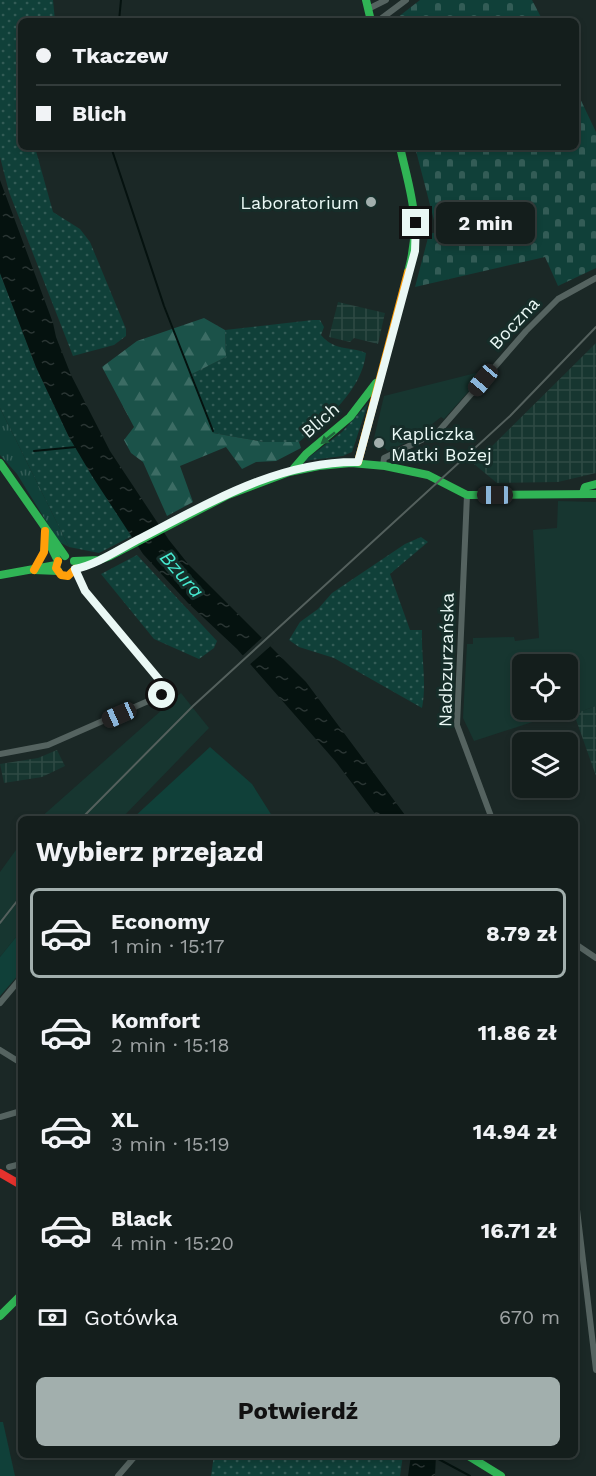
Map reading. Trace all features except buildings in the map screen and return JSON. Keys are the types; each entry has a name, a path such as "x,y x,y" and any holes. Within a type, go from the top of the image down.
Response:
{"street":[{"path":"367,4 386,0"},
{"path":"382,18 406,0"},
{"name":"Blich","path":"358,462 370,398 380,378 415,251 417,234 415,212 401,150"},
{"name":"Boczna","path":"383,466 384,458 438,432 526,331 558,299 596,278"},
{"name":"Blich","path":"294,468 306,454 342,426 370,398"},
{"path":"0,575 34,570 59,563 73,569 94,565 101,559 187,514 256,482 294,468 358,462 429,475 448,488 467,495 596,494"},
{"path":"0,463 45,531 59,563 73,569 85,591 162,683 162,695 48,745 0,754"},
{"path":"583,493 585,487 596,484"},
{"name":"Nadbzurzańska","path":"467,495 457,725 491,816"},
{"path":"34,570 44,552 45,531"},
{"path":"578,946 596,958"},
{"path":"0,1003 18,982"},
{"path":"0,1050 18,1061"},
{"path":"0,1117 18,1113"},
{"path":"9,1167 18,1165"},
{"path":"0,1173 18,1183"},
{"path":"578,1218 596,1370"},
{"path":"0,1316 18,1296"},
{"path":"118,1476 133,1458"},
{"path":"472,1458 501,1476"}],"shaded area":[{"path":"338,302 385,313 378,344 354,338 350,342 329,337"},
{"path":"596,343 596,473 558,482 497,483 474,464"},
{"path":"476,373 481,374 477,382 444,419 441,417 412,440 388,451 374,438 384,396"},
{"path":"558,501 596,502 596,706 578,713 578,654 512,654 512,720 538,720 474,741 463,718 467,644 473,644 473,638 514,637 515,641 539,638 533,530 557,528"},
{"path":"181,693 209,728 124,816 42,816"},
{"path":"596,706 596,776 576,720 578,720 578,713"},
{"path":"57,750 65,766 42,777 4,783 0,764 38,758"},
{"path":"18,847 18,935 0,957 0,872"}],"green space":[{"path":"0,0 53,0 55,18 18,18 18,150 40,150 36,151 53,212 80,229 90,242 126,329 126,336 114,345 73,356 9,192 0,157"},
{"path":"420,0 532,0 541,18 397,18"},
{"path":"579,96 596,132 596,268 558,286 545,257 415,287 429,234 437,232 416,150 579,150"},
{"path":"0,273 36,367 69,437 132,536 99,553 69,547 0,408"},
{"path":"204,318 225,330 226,357 192,374 213,433 264,442 299,442 301,448 276,461 256,462 242,469 226,447 180,466 193,502 167,516 143,462 131,453 124,440 134,427 102,367 137,341"},
{"path":"320,320 324,327 321,335 331,344 366,353 358,380 341,403 299,442 264,442 213,433 192,374 226,357 225,330"},
{"path":"368,403 352,452 343,456 304,461 342,432"},
{"path":"0,408 69,547 59,542 17,474 0,455"},
{"path":"421,537 428,542 390,574 410,630 422,630 424,689 422,708 334,658 299,647 289,640 300,622 318,609 332,593 405,544"},
{"path":"137,555 217,641 214,648 199,659 154,639 101,574"},
{"path":"210,747 252,784 272,816 135,816"},
{"path":"18,935 18,975 0,996 0,957"},
{"path":"0,1422 3,1422 15,1476 0,1476"},
{"path":"214,1458 403,1458 400,1476 211,1476"}],"water":[{"name":"Bzura","path":"0,180 71,375 110,451 169,540 189,565 306,682 406,816 377,816 336,762 237,649 188,603 143,554 69,437 36,367 0,273"},
{"path":"411,1458 436,1458 435,1476 408,1476"}],"pier":[{"path":"265,635 274,643 248,666 240,658"}],"waterway":[{"path":"119,18 121,0"},
{"path":"112,150 164,306 213,431"},
{"path":"34,451 76,447"},
{"path":"437,1458 470,1476"}],"railway":[{"path":"84,816 193,706 510,416 596,327"},
{"path":"0,923 18,900"}],"traffic: fast":[{"path":"366,0 370,18"},
{"path":"401,150 415,223 408,272"},
{"path":"294,468 306,454 350,417 376,383"},
{"path":"0,463 65,556"},
{"path":"75,569 110,556 228,495 289,472 319,466 351,463 385,466 428,475 467,495 596,494"},
{"path":"583,493 585,487 596,484"},
{"path":"46,537 58,561"},
{"path":"74,561 99,560"},
{"path":"0,575 56,565"},
{"path":"34,570 58,571"},
{"path":"0,1316 18,1298"},
{"path":"472,1458 501,1476"}],"traffic: slow":[{"path":"358,462 408,272"},
{"path":"34,570 44,552 45,531"},
{"path":"58,561 56,568 61,575 68,576 75,569"}],"traffic: jam":[{"path":"0,1173 18,1183"}],"place":[{"name":"Laboratorium","path":"371,202"},
{"name":"Kapliczka Matki Bożej","path":"379,443"}],"route":[{"path":"162,695 164,690 162,683 85,591 75,569 94,565 99,560 187,514 280,472 314,465 358,462 358,454 415,251 416,223"}]}
